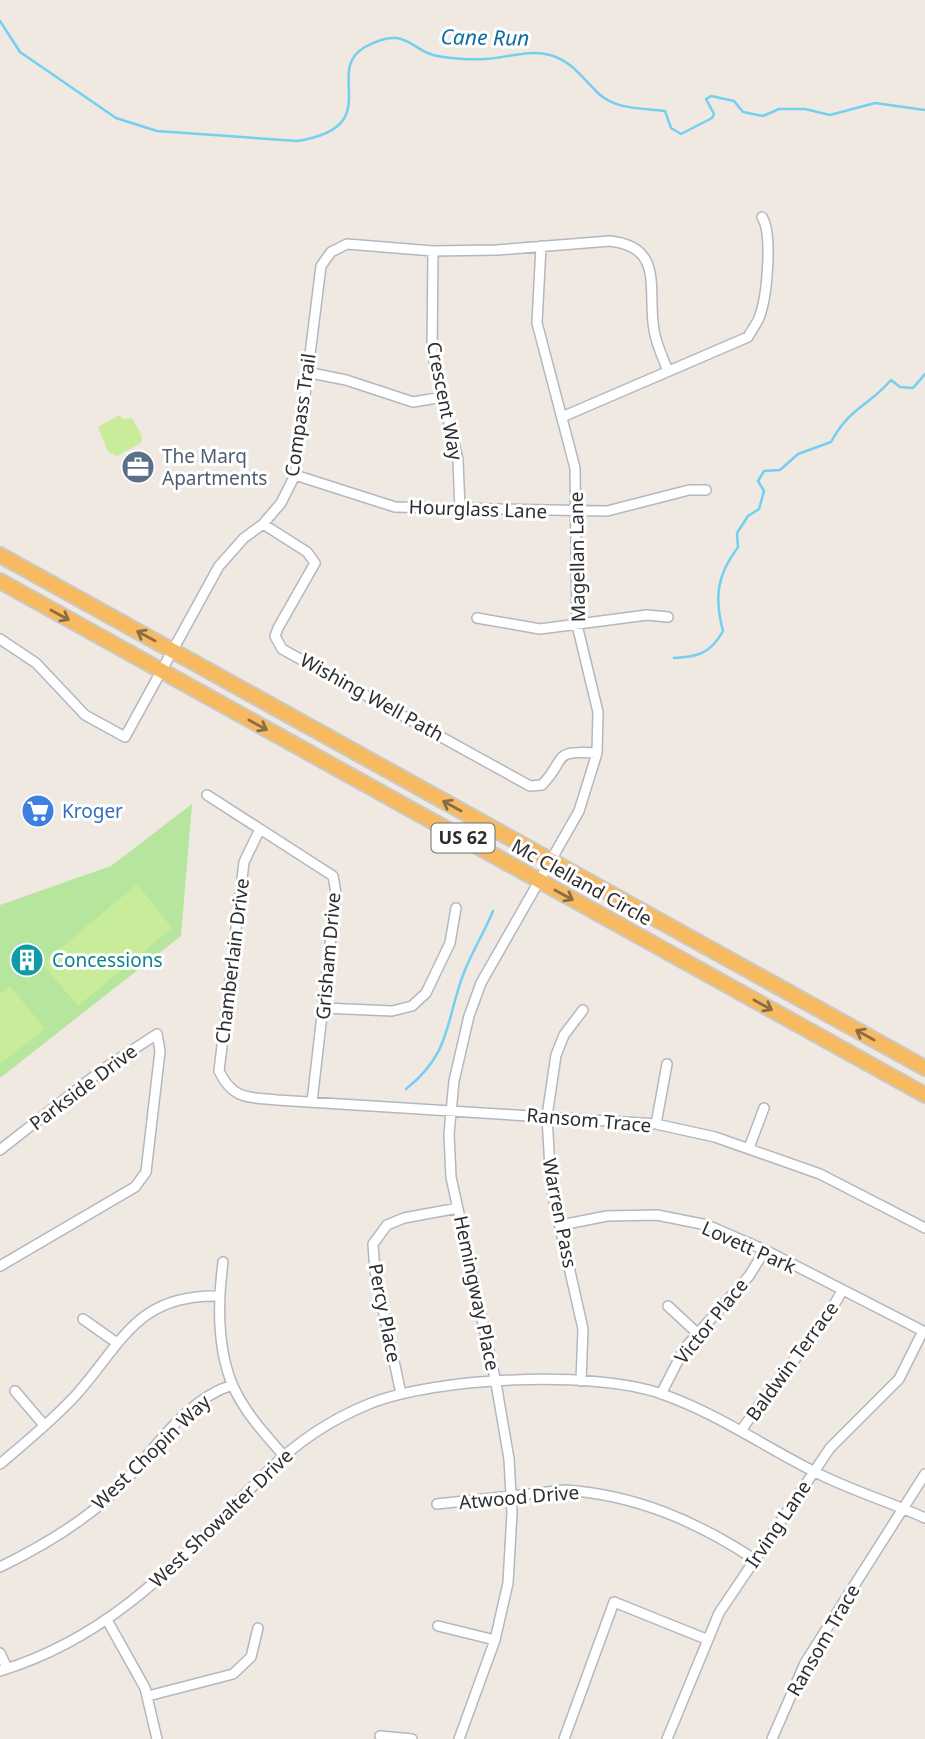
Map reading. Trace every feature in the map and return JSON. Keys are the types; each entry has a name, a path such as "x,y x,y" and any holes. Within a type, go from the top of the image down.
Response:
{"highway":[{"name":"Mc Clelland Circle","path":"0,555 925,1069"},
{"name":"Mc Clelland Circle","path":"0,581 925,1095"}],"street":[{"path":"562,417 748,337 760,318 769,243 768,226 762,216"},
{"path":"433,251 610,241 628,243 645,257 653,276 654,332 668,371"},
{"name":"Compass Trail","path":"0,639 36,663 85,715 125,737 219,566 237,544 263,524 281,503 295,475 321,266 331,251 347,244 433,251"},
{"name":"Magellan Lane","path":"541,246 537,323 575,468 577,625 598,712 597,753 579,811 552,861"},
{"name":"Crescent Way","path":"433,251 432,353 458,460 460,509"},
{"path":"306,372 346,380 413,402 443,397"},
{"name":"Hourglass Lane","path":"295,475 372,503 395,507 607,511 689,490 706,490"},
{"name":"Wishing Well Path","path":"263,524 307,552 315,563 278,628 275,636 282,649 530,786 542,785 559,759 568,752 597,753"},
{"path":"477,618 540,629 647,615 668,617"},
{"name":"Grisham Drive","path":"207,795 333,876 336,893 312,1102"},
{"name":"Chamberlain Drive","path":"233,1092 226,1086 219,1071 244,862 260,829"},
{"name":"Hemingway Place","path":"459,1739 495,1640 508,1583 511,1497 509,1459 496,1383 452,1177 449,1134 451,1110 461,1051 481,983 552,861"},
{"path":"324,1008 393,1011 412,1006 426,993 450,943 456,908"},
{"name":"Warren Pass","path":"581,1381 583,1329 551,1187 547,1116 556,1055 564,1035 583,1010"},
{"name":"Parkside Drive","path":"0,1150 102,1070 157,1034 160,1051 146,1172 135,1187 0,1266"},
{"path":"656,1125 667,1064"},
{"name":"Ransom Trace","path":"233,1092 244,1097 656,1125 750,1148 820,1174 925,1228"},
{"path":"750,1148 764,1108"},
{"name":"Percy Place","path":"401,1394 375,1271 373,1244 387,1225 404,1218 458,1208"},
{"name":"Lovett Park","path":"561,1226 607,1216 657,1215 707,1225 765,1250 924,1332"},
{"name":"Victor Place","path":"661,1394 684,1349 749,1276 765,1250"},
{"path":"223,1262 219,1296 223,1343 232,1385 254,1421 284,1456"},
{"name":"Baldwin Terrace","path":"741,1431 773,1383 827,1319 842,1291"},
{"path":"0,1464 75,1396 137,1319 173,1300 219,1296"},
{"path":"668,1306 696,1333"},
{"path":"83,1319 117,1343"},
{"name":"Irving Lane","path":"667,1739 706,1639 754,1559 830,1448 898,1379 924,1332"},
{"name":"West Showalter Drive","path":"4,1669 31,1661 133,1603 284,1456 335,1420 370,1403 401,1394 496,1383 581,1381 661,1394 741,1431 813,1472 925,1518"},
{"name":"West Chopin Way","path":"0,1567 72,1526 110,1496 203,1398 232,1385"},
{"path":"15,1391 44,1425"},
{"name":"Ransom Trace","path":"772,1739 805,1663 925,1474"},
{"name":"Atwood Drive","path":"437,1504 565,1490 634,1502 697,1524 754,1559"},
{"path":"564,1739 614,1602 706,1639"},
{"path":"107,1620 148,1696 158,1739"},
{"path":"438,1626 495,1640"},
{"path":"148,1696 233,1674 251,1657 258,1628"},
{"path":"0,1653 4,1669"},
{"path":"380,1736 412,1739"}],"green space":[{"path":"120,415 122,419 132,418 142,436 141,443 117,456 108,452 98,427"},
{"path":"192,804 181,936 0,1078 0,905 111,866"},
{"path":"137,884 172,928 78,1006 42,964"},
{"path":"10,986 45,1029 0,1064 0,994"}],"waterway":[{"name":"Cane Run","path":"0,21 20,52 116,118 157,131 297,141 324,134 340,124 347,111 349,70 353,57 365,47 391,38 408,42 432,55 454,58 486,59 534,53 550,55 571,66 599,94 614,103 665,111 671,128 681,134 712,118 714,114 706,99 711,96 734,101 743,112 763,116 779,109 805,109 830,115 875,103 925,110"},
{"path":"674,658 709,649 723,631 719,587 726,567 738,547 737,533 748,516 759,509 764,491 758,481 764,471 780,470 798,454 831,442 845,421 891,380 900,387 913,388 925,374"},
{"path":"406,1089 432,1062 440,1048 465,970 493,911"}],"place":[{"name":"The Marq Apartments","path":"138,467"},
{"name":"Kroger","path":"38,811"},
{"name":"Concessions","path":"27,960"}]}
